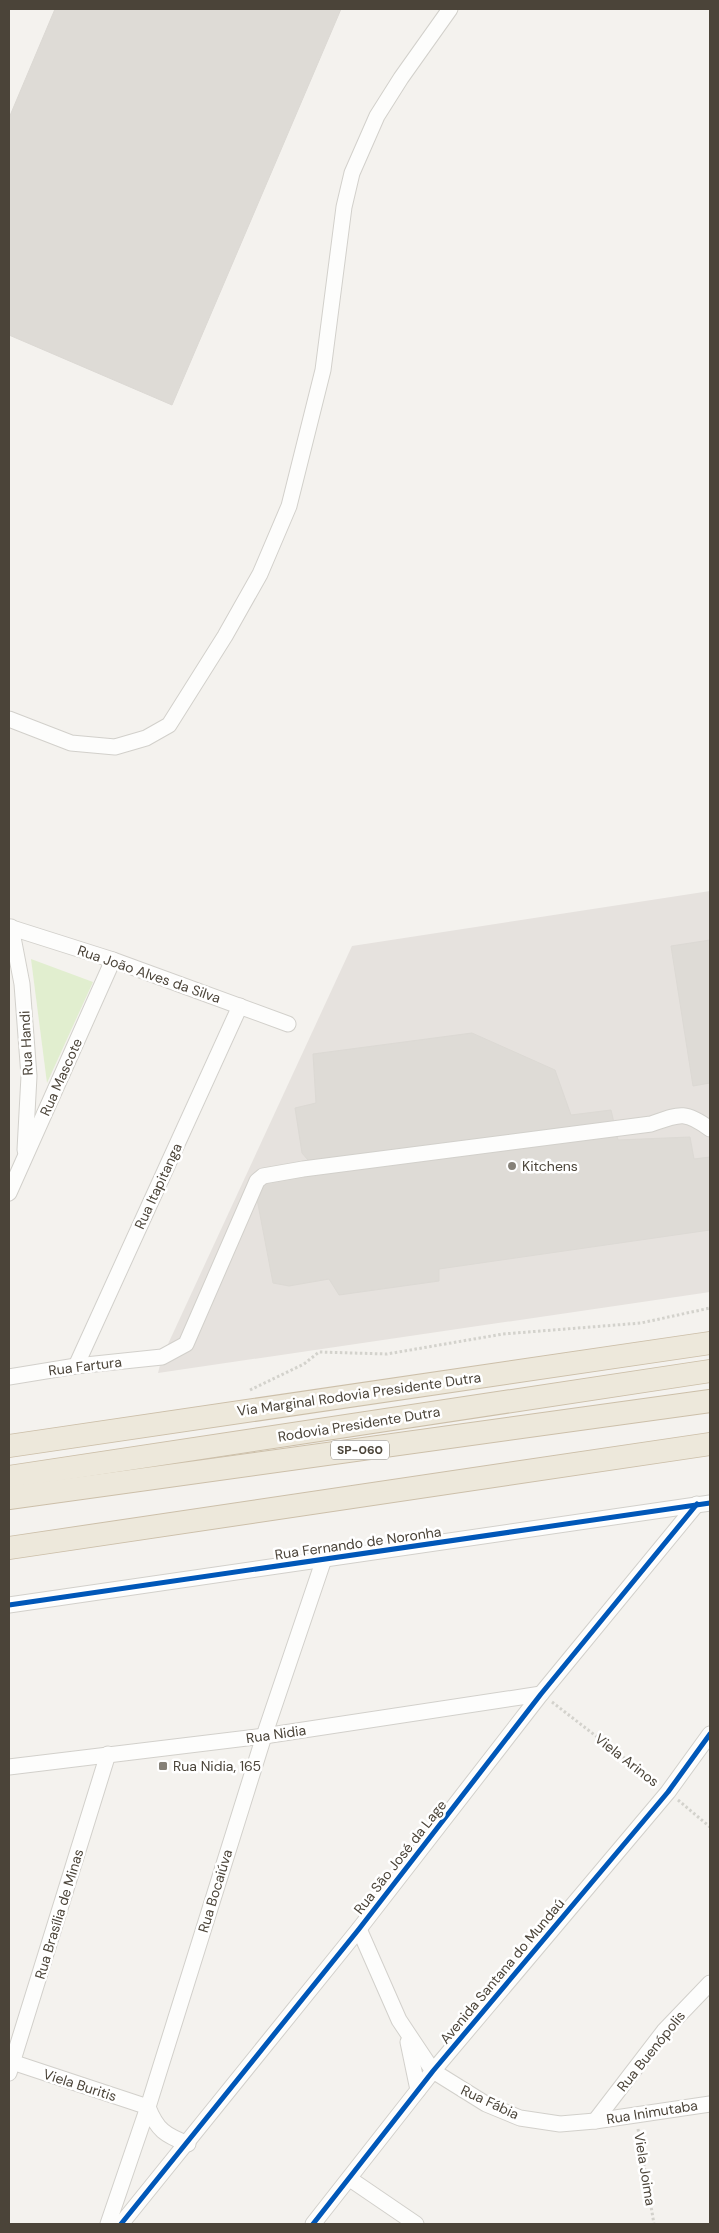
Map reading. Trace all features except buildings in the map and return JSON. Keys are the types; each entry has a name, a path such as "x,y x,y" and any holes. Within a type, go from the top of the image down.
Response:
{"highway":[{"name":"Via Marginal Rodovia Presidente Dutra","path":"9,1446 710,1343"},
{"name":"Rodovia Presidente Dutra","path":"9,1477 710,1371"},
{"name":"Rodovia Presidente Dutra","path":"9,1498 710,1401"},
{"path":"9,1548 710,1444"},
{"path":"9,1560 114,1532"}],"street":[{"path":"9,719 70,743 115,747 146,738 169,725 215,652 260,574 289,506 323,370 344,207 352,173 377,116 400,78 450,9"},
{"name":"Rua João Alves da Silva","path":"10,927 113,960 288,1024"},
{"name":"Rua Handi","path":"10,927 22,984 29,1076 25,1159"},
{"name":"Rua Mascote","path":"9,1193 113,960"},
{"name":"Rua Itapitanga","path":"76,1366 240,1006"},
{"name":"Rua Fartura","path":"9,1377 76,1366 162,1357 186,1344 257,1181 263,1176 303,1169 651,1124 680,1115 694,1117 710,1128"},
{"name":"Rua Fernando de Noronha","path":"9,1605 704,1504"},
{"name":"Rua São José da Lage","path":"122,2224 359,1929 541,1694 704,1504"},
{"name":"Rua Bocaiúva","path":"108,2224 148,2107 264,1736 324,1559"},
{"name":"Rua Nidia","path":"9,1767 264,1736 541,1694"},
{"name":"Avenida Santana do Mundaú","path":"314,2224 433,2071 668,1792 710,1734"},
{"name":"Rua Brasília de Minas","path":"10,2068 108,1754"},
{"name":"Rua Fábia","path":"359,1929 386,1993 407,2035 433,2071 486,2104 520,2118 560,2124 595,2121"},
{"name":"Rua Buenópolis","path":"595,2121 664,2031 710,1983"},
{"name":"Rua Fábia","path":"407,2035 418,2090"},
{"name":"Viela Buritis","path":"10,2068 148,2107"},
{"name":"Rua Inimutaba","path":"595,2121 710,2104"},
{"path":"148,2107 154,2124 170,2137 188,2144"},
{"path":"350,2179 416,2224"}],"path":[{"path":"246,1392 304,1364 319,1352 387,1354 503,1334 641,1323 710,1308"}],"shaded area":[{"path":"710,891 710,1292 158,1373 162,1357 352,946"}],"green space":[{"path":"31,959 93,982 47,1083"}],"cycle path":[{"path":"9,1605 710,1503"},
{"path":"121,2224 359,1929 541,1694 697,1504"},
{"path":"313,2224 433,2071 668,1792 710,1734"}],"place":[{"name":"Kitchens","path":"512,1166"},
{"name":"Rua Nidia, 165","path":"163,1766"}]}
